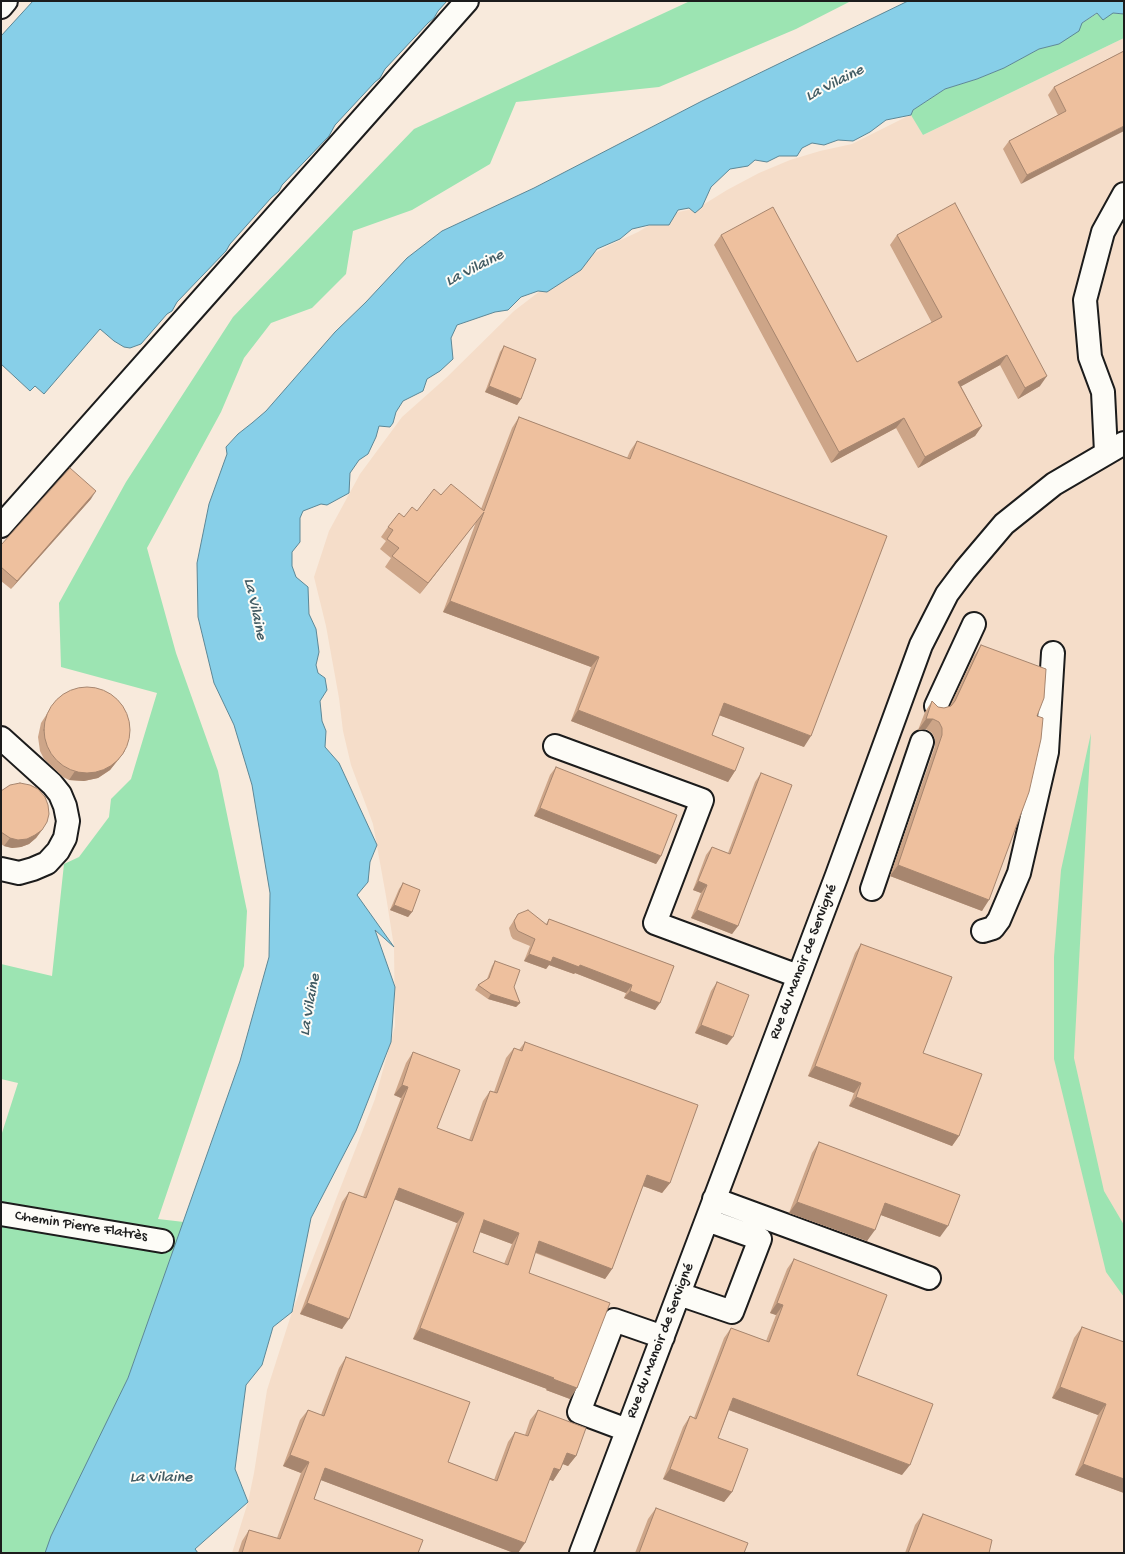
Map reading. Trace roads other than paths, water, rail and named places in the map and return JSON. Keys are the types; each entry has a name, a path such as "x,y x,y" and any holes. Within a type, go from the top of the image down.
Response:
{"street":[{"path":"1,7 6,1"},
{"path":"1,526 467,1"},
{"path":"1115,448 1103,392 1090,357 1085,300 1103,232 1124,194"},
{"name":"Rue du Manoir de Servigné","path":"581,1553 921,645 947,594 1004,524 1054,484 1115,448"},
{"path":"936,706 974,624"},
{"path":"983,931 993,928 999,920 1019,874 1048,752 1053,653"},
{"path":"1,738 52,784 60,794 68,821 65,838 58,851 47,863 19,873 1,869"},
{"path":"872,889 922,742"},
{"path":"555,746 702,800 654,923 798,976"},
{"path":"710,1209 929,1278"},
{"path":"679,1294 732,1312 760,1239 710,1209"},
{"name":"Chemin Pierre Flatrès","path":"1,1214 162,1240"},
{"path":"628,1430 579,1412 614,1320 663,1337"}],"water":[{"path":"33,1 447,1 434,18 385,69 380,78 335,125 329,136 282,185 279,191 230,244 226,251 177,302 172,311 167,314 141,344 130,348 124,347 100,329 44,394 35,386 30,391 1,364 1,36"},
{"name":"La Vilaine","path":"908,1 1124,1 1124,14 1113,13 1103,20 1097,13 1082,23 1079,31 1059,44 1039,49 1004,68 945,89 913,110 911,115 886,120 870,132 853,141 838,140 824,145 812,143 802,148 797,156 779,156 767,162 755,160 748,166 730,169 711,187 702,207 695,213 689,208 678,210 669,225 649,225 632,229 620,239 597,249 581,270 547,292 538,291 521,297 508,310 495,312 457,325 451,338 453,359 440,371 427,379 423,391 403,401 390,427 379,426 368,454 359,460 350,473 349,493 327,505 321,504 303,511 300,518 300,542 292,552 292,566 296,577 308,587 309,614 316,629 319,652 316,665 318,673 325,678 327,690 320,701 322,721 326,731 325,747 339,763 377,845 370,862 368,882 357,895 394,947 375,930 395,987 391,1042 356,1131 311,1218 292,1312 273,1327 262,1365 246,1385 235,1469 248,1502 195,1549 198,1553 45,1553 51,1536 128,1378 240,1061 269,957 270,893 252,785 234,725 214,683 198,617 197,563 209,504 227,454 226,447 238,434 266,411 335,332 407,258 442,231 534,188 702,101"}]}
